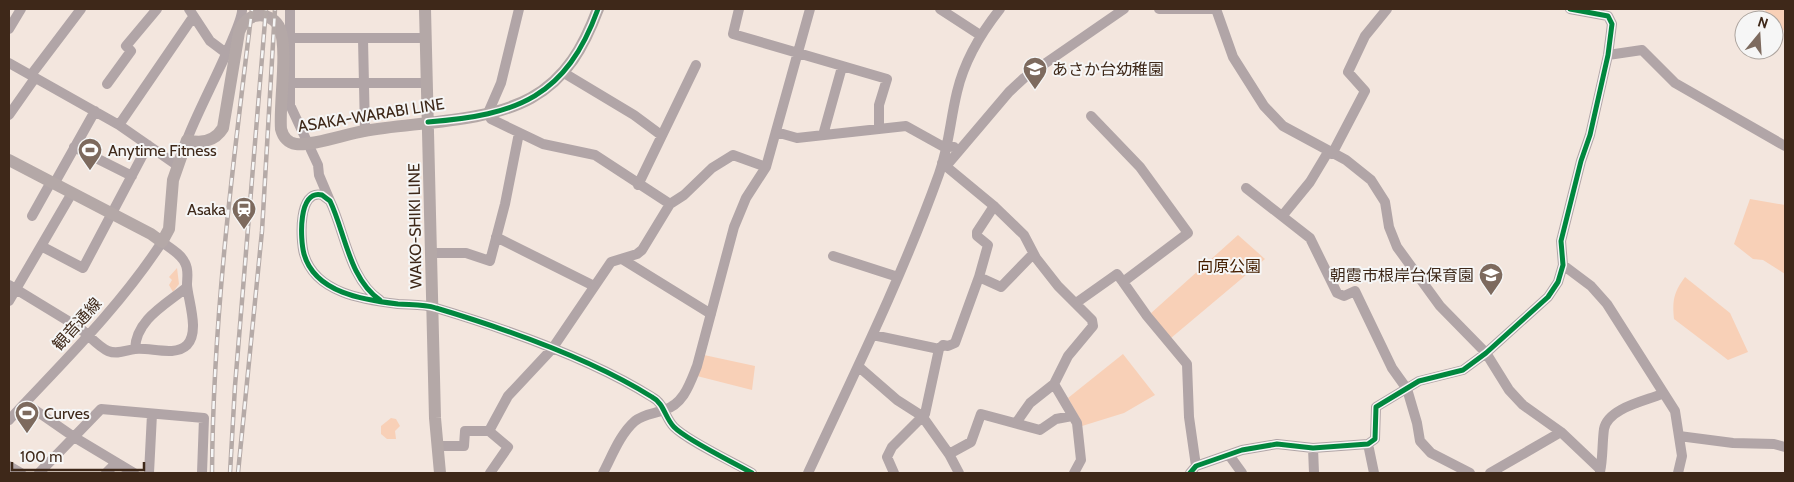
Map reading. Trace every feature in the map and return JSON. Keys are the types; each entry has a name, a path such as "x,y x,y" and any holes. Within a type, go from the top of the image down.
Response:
{"main road":[{"name":"WAKO-SHIKI LINE","path":"425,9 432,307 437,446 440,473"},
{"name":"ASAKA-WARABI LINE","path":"187,140 204,142 216,137 223,128 227,117 240,32 248,19 258,15 276,22 282,36 280,129 289,142 297,144 365,131 488,113 514,106 532,97 564,73 586,40 598,9"},
{"path":"9,160 151,234 162,242 169,228 173,180 187,140"}],"street":[{"path":"9,29 21,9"},
{"path":"9,114 81,9"},
{"path":"107,84 131,51 126,46 157,9"},
{"path":"187,140 196,114 226,53 243,12 242,9"},
{"path":"290,9 290,105 308,142 359,275 369,291 380,300"},
{"path":"519,9 501,83 488,113 496,123 556,148 595,155 670,204"},
{"path":"739,9 733,34 887,79 879,105 879,128"},
{"path":"603,473 622,436 632,424 644,416 664,410 676,403 690,385 734,227 746,198 766,167 810,9"},
{"path":"940,9 980,35"},
{"path":"808,473 874,335 944,164 957,91 980,35 1000,9"},
{"path":"944,164 1024,78 1124,9"},
{"path":"1159,9 1214,9 1234,57 1264,106 1283,126 1346,160 1371,180 1385,202 1389,227 1397,247 1440,306 1486,353 1509,390 1523,405 1562,432 1600,471"},
{"path":"1283,215 1310,182 1330,152 1365,92 1348,72 1365,36 1387,9"},
{"path":"1076,303 1117,274 1146,316 1187,364 1193,469 1228,455 1277,444 1312,448 1368,444 1375,439 1376,407 1419,381 1463,370 1486,353 1548,297 1558,282 1563,265 1561,241 1581,161 1590,134 1608,55 1612,24 1608,16 1570,9"},
{"path":"118,125 191,13 210,42 226,53"},
{"path":"290,38 426,38"},
{"path":"363,39 365,131"},
{"path":"1608,55 1642,50 1676,83 1785,146"},
{"path":"9,62 118,125 178,166"},
{"path":"638,184 696,64"},
{"path":"823,135 842,67"},
{"path":"564,73 634,115 661,135"},
{"path":"290,83 427,83"},
{"path":"32,216 95,111"},
{"path":"1091,116 1140,167 1188,233 1122,282"},
{"path":"776,132 797,138 906,126 942,146 959,150"},
{"path":"432,253 466,253 490,261 519,133"},
{"path":"41,246 83,268 148,145"},
{"path":"74,147 132,176"},
{"path":"489,431 508,396 552,349 611,262 636,254 642,250 670,204 684,195 712,168 732,155 766,167"},
{"path":"944,164 994,206 1024,235 1033,254 1058,286 1092,320 1093,326 1068,356 1054,384 1030,403 1016,423"},
{"path":"1246,188 1283,215 1310,238 1337,293 1344,296 1355,291 1392,368 1407,388 1418,423 1420,441 1431,453 1470,473"},
{"path":"9,301 12,287 41,246 72,194"},
{"path":"330,201 318,194 306,202 302,230 304,253 324,284 371,300 432,307 552,349 600,369 651,396 664,410 675,428 752,473"},
{"path":"894,473 887,457 892,446 924,414 938,349 943,345 948,346 955,343 979,277 988,245 977,236 977,232 994,206"},
{"path":"496,237 594,286"},
{"path":"12,287 89,334 108,351 121,352 135,349 178,350 188,344 191,339 192,302 187,287 188,271 185,263 162,242"},
{"name":"観音通線","path":"9,420 126,292 162,242"},
{"path":"979,277 1001,287 1033,254"},
{"path":"833,256 898,277"},
{"path":"622,259 711,314"},
{"path":"1563,265 1591,286 1608,304 1644,359 1662,394 1674,411 1682,456 1678,473"},
{"path":"344,292 354,287 359,275"},
{"path":"135,349 135,339 142,326 164,303 187,287"},
{"path":"172,299 182,298 192,302"},
{"path":"874,335 938,349"},
{"path":"859,367 897,400 922,416 949,454 959,473"},
{"path":"1054,384 1077,423 1081,460 1074,473"},
{"path":"1600,471 1604,447 1604,429 1607,422 1624,408 1662,394"},
{"path":"25,403 74,437 134,473"},
{"path":"40,473 101,409 204,418 202,473"},
{"path":"149,473 152,414"},
{"path":"949,454 971,442 981,414 1040,430 1056,419 1072,416"},
{"path":"437,446 464,446 465,432 489,431 508,447 490,473"},
{"path":"1490,473 1562,432"},
{"path":"1679,436 1733,443 1774,444 1785,447"},
{"path":"1368,444 1374,473"},
{"path":"1312,448 1314,473"},
{"path":"1228,455 1242,473"},
{"path":"106,473 116,463"},
{"path":"9,466 21,473"}],"green space":[{"path":"1785,9 1785,31 1784,10 1765,10"},
{"path":"1750,199 1785,205 1785,274 1763,260 1753,259 1734,244"},
{"name":"向原公園","path":"1238,235 1265,259 1171,338 1150,314"},
{"path":"177,268 179,284 173,292 169,285 172,280 169,277"},
{"path":"1685,277 1730,313 1748,352 1728,360 1674,319 1673,307 1675,296 1678,287"},
{"path":"1123,354 1155,395 1124,413 1082,426 1068,398"},
{"path":"704,355 755,366 752,390 697,376"},
{"path":"391,418 396,419 400,426 395,431 396,439 387,439 381,434 381,426"}],"railway":[{"path":"212,473 213,415 220,299 231,183 252,9"},
{"path":"230,473 235,386 266,9"},
{"path":"238,473 262,231 275,9"}],"cycle path":[{"path":"428,122 488,114 535,96 554,82 571,63 585,39 598,9"},
{"path":"1190,473 1196,466 1242,450 1277,444 1313,448 1368,444 1375,439 1376,407 1419,381 1463,370 1486,353 1548,297 1558,282 1563,265 1561,241 1581,161 1590,135 1608,55 1612,24 1608,16 1570,9"},
{"path":"380,300 361,280 349,254 330,201 322,195 314,195 308,200 303,217 302,238 304,254 310,267 319,278 330,286 356,297 436,308 491,325 575,357 652,397 659,403 671,423 681,433 752,473"}],"place":[{"name":"あさか台幼稚園","path":"1035,90"},
{"name":"Anytime Fitness","path":"90,171"},
{"name":"Asaka","path":"244,230"},
{"name":"朝霞市根岸台保育園","path":"1491,296"},
{"name":"Curves","path":"27,434"}]}
